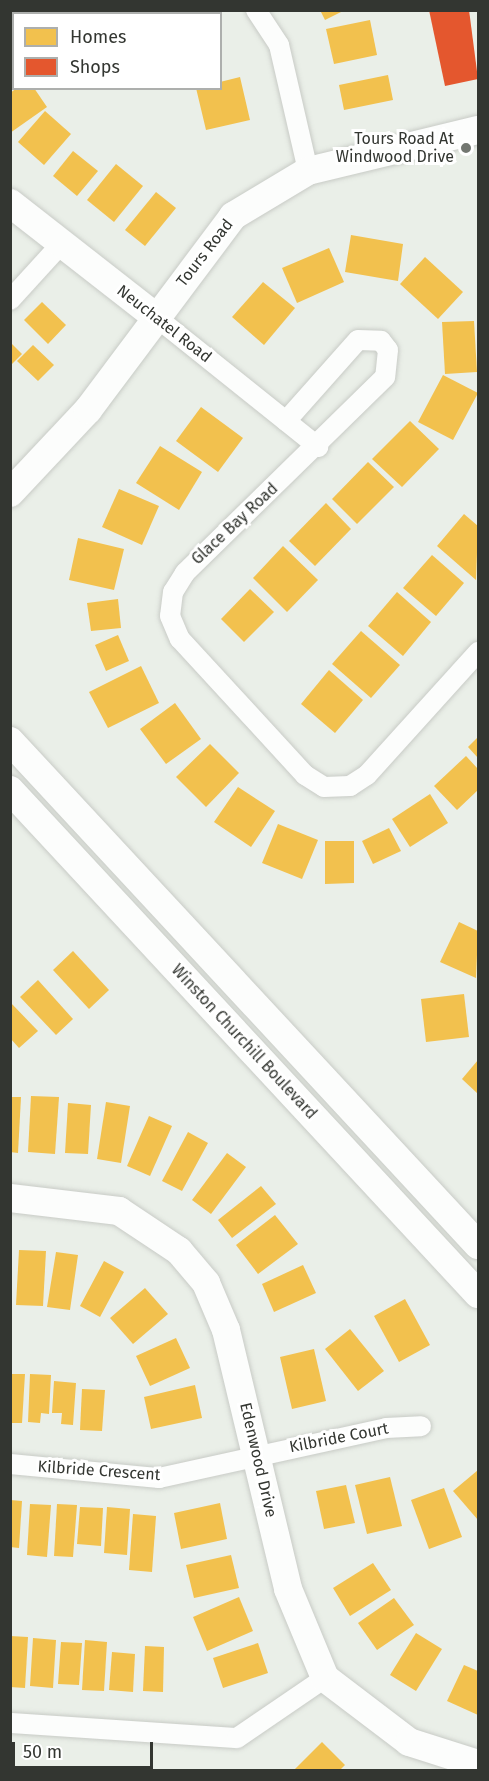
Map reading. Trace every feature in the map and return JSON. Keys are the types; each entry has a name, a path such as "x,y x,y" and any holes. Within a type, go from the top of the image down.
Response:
{"street":[{"path":"256,10 279,45 308,171"},
{"name":"Tours Road","path":"10,493 88,410 233,216 308,171 478,130"},
{"name":"Neuchatel Road","path":"10,203 318,447"},
{"path":"10,300 62,243"},
{"name":"Glace Bay Road","path":"286,422 348,347 358,340 381,341 390,364 385,377 318,447 185,573 173,592 170,616 180,639 305,775 324,787 350,786 367,775 478,652"},
{"name":"Winston Churchill Boulevard","path":"10,741 478,1245"},
{"name":"Winston Churchill Boulevard","path":"10,790 478,1294"},
{"name":"Edenwood Drive","path":"10,1198 119,1211 179,1251 206,1283 226,1330 288,1589 325,1678 368,1716 409,1742 478,1764"},
{"name":"Kilbride Court","path":"257,1454 421,1426"},
{"name":"Kilbride Crescent","path":"10,1464 159,1478 257,1454"},
{"path":"10,1723 237,1738 325,1678"}],"building: Homes":[{"path":"320,10 345,10 325,20"},
{"path":"370,20 377,55 334,64 326,29"},
{"path":"388,75 393,100 344,110 339,85"},
{"path":"240,77 250,120 206,130 196,90 222,90 222,82"},
{"path":"14,90 35,90 47,107 10,133 10,93"},
{"path":"45,111 71,134 44,165 18,142"},
{"path":"73,151 98,171 77,196 53,176"},
{"path":"116,164 143,186 114,222 87,200"},
{"path":"156,192 176,208 145,246 125,230"},
{"path":"351,235 403,244 398,281 345,272"},
{"path":"329,248 344,282 297,303 282,268"},
{"path":"425,257 463,292 438,319 400,284"},
{"path":"263,282 295,308 264,345 232,317"},
{"path":"42,302 66,325 48,344 24,320"},
{"path":"474,321 477,372 445,374 442,322"},
{"path":"10,342 22,354 10,366"},
{"path":"33,345 54,365 38,381 17,361"},
{"path":"443,375 478,393 453,440 418,422"},
{"path":"201,407 243,438 218,472 176,441"},
{"path":"410,421 439,449 402,487 372,459"},
{"path":"160,446 202,472 179,510 136,483"},
{"path":"368,462 394,487 357,524 332,499"},
{"path":"119,489 159,506 142,545 102,527"},
{"path":"326,503 351,529 315,566 289,541"},
{"path":"464,514 478,526 476,580 437,546"},
{"path":"78,538 124,549 114,590 69,580"},
{"path":"283,546 318,580 287,612 253,578"},
{"path":"432,555 464,583 436,616 403,588"},
{"path":"250,589 274,612 244,642 221,619"},
{"path":"397,592 431,622 403,656 368,626"},
{"path":"118,599 121,628 91,631 87,603"},
{"path":"361,631 400,665 371,698 332,664"},
{"path":"118,635 129,661 106,671 95,645"},
{"path":"141,666 159,703 108,728 89,692"},
{"path":"329,670 363,700 335,733 301,704"},
{"path":"175,703 201,739 166,764 140,729"},
{"path":"478,737 478,758 468,747"},
{"path":"210,744 239,773 206,807 176,777"},
{"path":"466,756 478,769 478,790 457,810 434,786"},
{"path":"238,787 275,811 251,847 214,822"},
{"path":"430,794 448,823 410,847 392,819"},
{"path":"278,824 318,840 302,879 262,863"},
{"path":"389,828 401,851 373,864 362,841"},
{"path":"325,841 354,841 354,883 325,884"},
{"path":"459,922 478,931 476,978 440,962"},
{"path":"73,951 109,990 89,1009 53,970"},
{"path":"38,980 73,1019 56,1035 20,997"},
{"path":"464,994 469,1037 426,1042 421,999"},
{"path":"10,1002 38,1031 19,1048 10,1038"},
{"path":"478,1060 478,1094 462,1079"},
{"path":"31,1096 59,1097 55,1154 28,1152"},
{"path":"10,1097 21,1097 18,1153 10,1152"},
{"path":"106,1102 130,1106 121,1163 97,1159"},
{"path":"68,1103 91,1105 88,1154 65,1153"},
{"path":"149,1116 172,1126 150,1176 127,1166"},
{"path":"188,1132 208,1143 182,1191 162,1181"},
{"path":"227,1153 246,1167 211,1214 192,1200"},
{"path":"261,1186 276,1204 232,1238 218,1220"},
{"path":"275,1215 298,1244 258,1274 236,1245"},
{"path":"19,1250 46,1251 43,1306 16,1305"},
{"path":"56,1252 78,1255 70,1310 47,1307"},
{"path":"104,1261 124,1272 100,1317 80,1306"},
{"path":"303,1265 316,1293 274,1312 262,1284"},
{"path":"145,1288 168,1314 133,1344 110,1318"},
{"path":"405,1299 430,1345 399,1362 374,1316"},
{"path":"350,1329 384,1371 358,1391 325,1349"},
{"path":"176,1338 190,1368 150,1386 136,1356"},
{"path":"314,1349 326,1401 292,1409 280,1357"},
{"path":"10,1374 25,1374 22,1423 10,1423"},
{"path":"30,1374 51,1375 49,1414 41,1413 40,1423 28,1422"},
{"path":"54,1381 76,1383 73,1425 61,1424 62,1413 52,1413"},
{"path":"195,1385 202,1418 151,1429 144,1397"},
{"path":"82,1389 105,1390 102,1431 80,1430"},
{"path":"478,1470 478,1520 453,1491"},
{"path":"390,1477 402,1526 367,1534 355,1485"},
{"path":"346,1485 355,1523 324,1529 316,1491"},
{"path":"444,1488 462,1537 429,1549 411,1500"},
{"path":"10,1500 22,1501 19,1548 10,1547"},
{"path":"220,1503 227,1539 181,1549 174,1513"},
{"path":"30,1504 51,1505 47,1557 27,1555"},
{"path":"57,1504 77,1505 73,1557 54,1556"},
{"path":"80,1507 103,1508 101,1546 77,1544"},
{"path":"107,1507 130,1509 127,1555 104,1553"},
{"path":"133,1514 156,1516 152,1572 129,1570"},
{"path":"231,1555 239,1588 194,1598 186,1565"},
{"path":"373,1563 391,1590 350,1616 333,1588"},
{"path":"239,1597 253,1631 207,1651 193,1617"},
{"path":"394,1598 414,1625 377,1650 358,1623"},
{"path":"416,1633 442,1649 416,1691 390,1675"},
{"path":"10,1636 28,1637 25,1688 10,1687"},
{"path":"33,1638 56,1640 53,1688 30,1686"},
{"path":"85,1640 107,1642 104,1691 82,1690"},
{"path":"61,1642 82,1643 79,1685 58,1684"},
{"path":"258,1643 268,1673 223,1688 213,1658"},
{"path":"145,1646 164,1647 163,1692 143,1691"},
{"path":"112,1652 135,1654 133,1692 109,1690"},
{"path":"464,1665 478,1671 478,1715 447,1701"},
{"path":"322,1742 345,1765 340,1770 294,1770"}],"building: Shops":[{"path":"429,10 469,10 478,79 445,86"}],"place":[{"name":"Tours Road At Windwood Drive","path":"466,148"}]}
